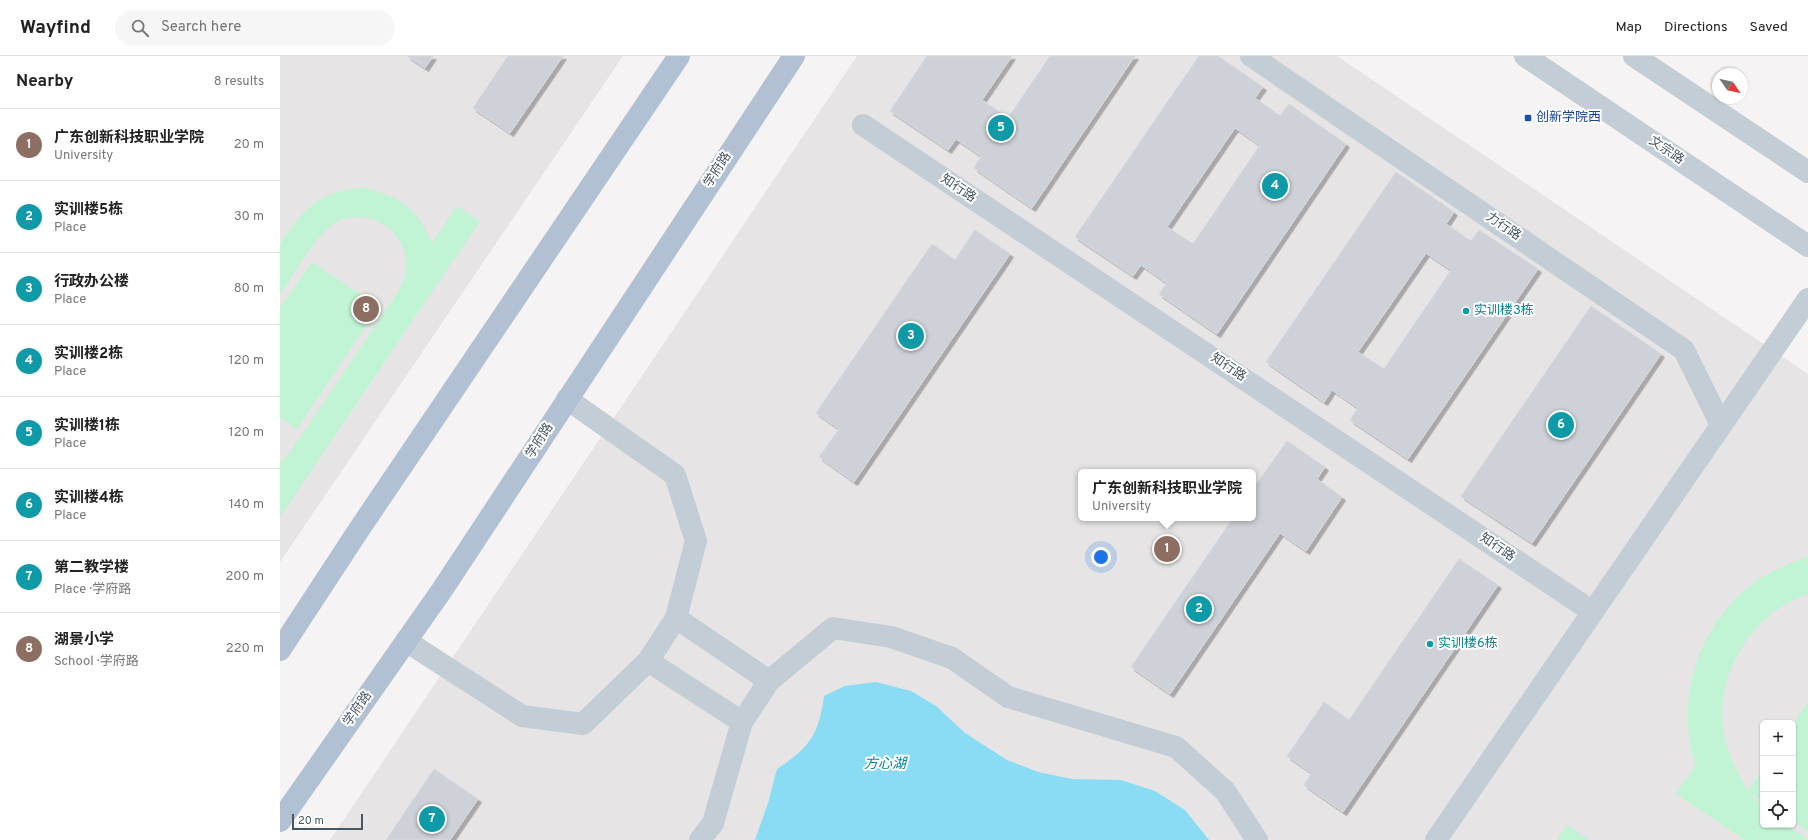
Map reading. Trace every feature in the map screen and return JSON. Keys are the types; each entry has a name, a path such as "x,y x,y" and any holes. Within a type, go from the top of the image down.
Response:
{"main road":[{"path":"280,650 358,531 679,56"},
{"name":"学府路","path":"280,821 406,641 794,56"}],"street":[{"name":"力行路","path":"1251,56 1684,350 1721,425"},
{"name":"文宗路","path":"1524,56 1808,246"},
{"path":"1634,56 1808,172"},
{"name":"知行路","path":"862,125 1593,612"},
{"path":"1436,840 1808,300"},
{"path":"406,641 522,716 582,724 648,661 676,618 696,541 675,475 567,399"},
{"path":"676,618 769,681"},
{"path":"700,840 713,824 742,722 769,681 833,628 891,637 952,658 1008,697 1176,747 1225,792 1258,840"},
{"path":"648,661 742,722"}],"shaded area":[{"path":"280,56 623,56 280,562"},
{"path":"857,56 1337,56 1808,374 1808,840 330,840"}],"green space":[{"path":"364,188 388,195 406,206 421,221 432,243 457,206 480,221 280,517 280,462 291,451 398,292 405,278 406,256 402,244 395,234 386,226 375,220 363,217 350,217 338,221 322,234 306,255 280,295 280,246 297,220 313,204 340,191"},
{"path":"312,262 379,307 297,429 280,418 280,308"},
{"path":"1808,557 1808,594 1788,603 1770,615 1754,631 1741,649 1731,669 1725,691 1722,713 1724,735 1728,750 1748,791 1760,773 1760,799 1750,793 1760,804 1760,828 1791,828 1808,840 1745,840 1676,794 1696,765 1689,742 1688,715 1690,692 1695,669 1703,647 1714,626 1728,607 1745,590 1764,576 1785,565"},
{"path":"1808,702 1808,831 1796,823 1796,720"},
{"path":"1567,825 1589,840 1557,840"}],"water":[{"name":"方心湖","path":"876,682 911,691 936,706 965,733 1007,760 1038,772 1072,779 1121,780 1155,791 1185,810 1209,840 755,840 768,803 777,769 805,747 811,739 819,721 824,696 845,686"}],"building":[{"path":"407,56 433,56 425,68"},
{"path":"508,56 563,56 510,133 473,108"},
{"path":"927,56 1012,56 982,100 1008,118 1050,56 1135,56 1032,208 974,168 981,156 956,139 948,150 890,111"},
{"path":"1199,56 1218,56 1263,87 1255,98 1280,116 1289,104 1346,144 1217,334 1159,294 1167,283 1141,265 1133,276 1075,237","holes":["1235,128 1260,145 1193,244 1167,227"]},
{"name":"实训楼3栋","path":"1396,172 1454,212 1446,224 1471,241 1479,230 1538,269 1408,459 1350,420 1358,408 1332,390 1324,402 1266,362","holes":["1426,253 1451,270 1384,369 1358,352"]},
{"path":"975,230 1010,254 854,482 819,457 839,429 816,413 932,244 955,260"},
{"path":"1591,306 1661,354 1532,543 1461,496"},
{"path":"1287,441 1325,467 1317,479 1342,497 1306,551 1280,533 1170,694 1131,667 1231,521 1256,521 1256,485"},
{"name":"实训楼6栋","path":"1459,559 1498,585 1343,812 1304,785 1312,773 1287,756 1324,702 1349,720"},
{"path":"434,769 478,799 450,840 386,840"}],"place":[{"name":"创新学院西","path":"1528,118"},
{"name":"实训楼1栋","path":"1001,128"},
{"name":"实训楼2栋","path":"1275,186"},
{"name":"湖景小学","path":"366,309"},
{"name":"实训楼3栋","path":"1466,311"},
{"name":"行政办公楼","path":"911,336"},
{"name":"实训楼4栋","path":"1561,425"},
{"name":"广东创新科技职业学院","path":"1167,549"},
{"name":"实训楼5栋","path":"1199,609"},
{"name":"实训楼6栋","path":"1430,644"},
{"name":"第二教学楼","path":"432,819"}]}
